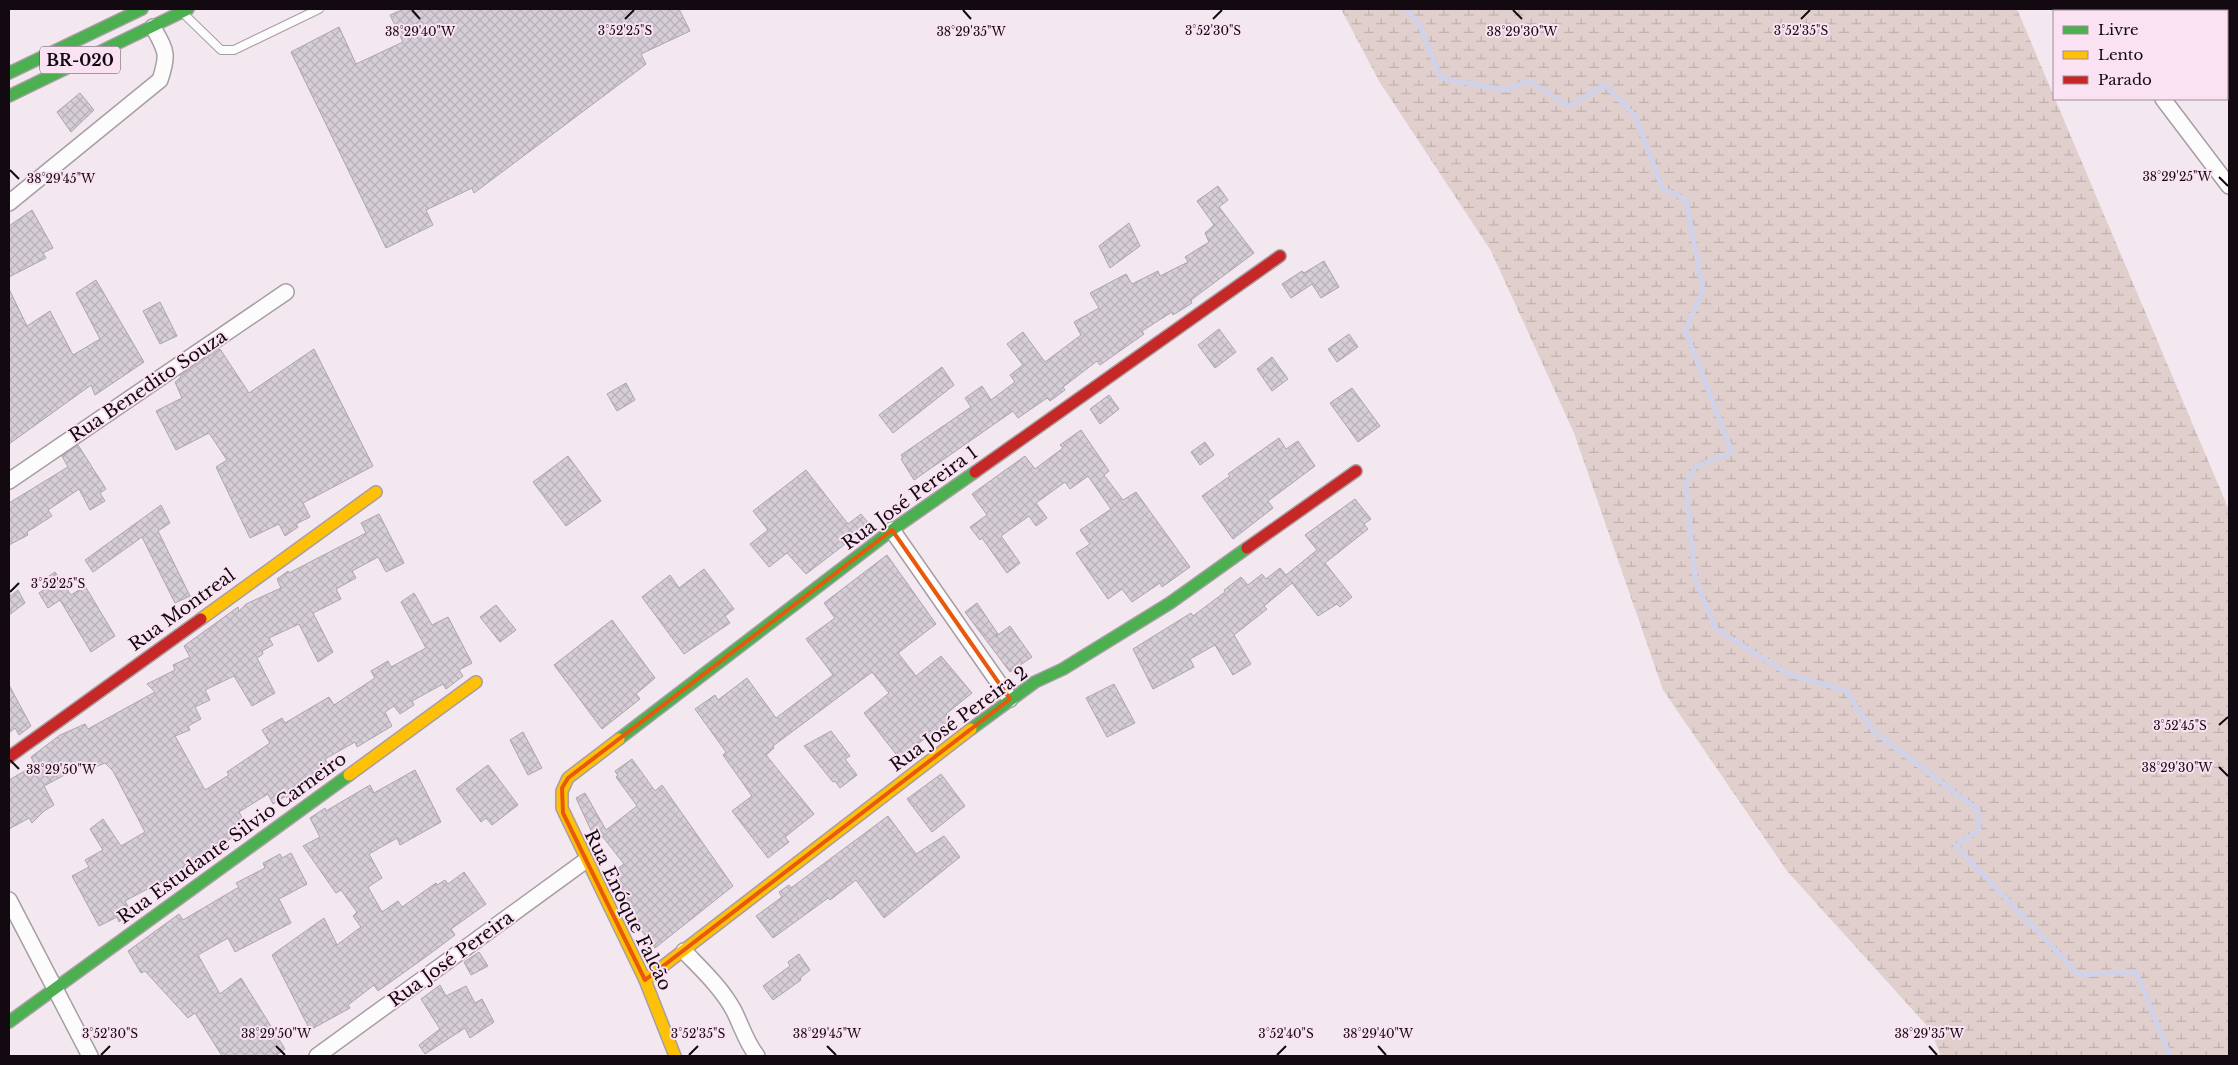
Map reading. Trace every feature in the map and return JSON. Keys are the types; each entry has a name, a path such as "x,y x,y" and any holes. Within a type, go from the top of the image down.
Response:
{"main road":[{"name":"BR-020","path":"9,73 142,9"},
{"name":"BR-020","path":"9,96 185,10"},
{"name":"Rua José Pereira 1","path":"568,778 892,530 1280,256"},
{"name":"Rua José Pereira 2","path":"645,980 1010,699 1035,682 1063,669 1170,603 1356,471"},
{"name":"Rua Montreal","path":"9,757 376,492"},
{"name":"Rua Estudante Silvio Carneiro","path":"9,1022 476,682"},
{"name":"Rua Enóque Falcão","path":"568,778 562,788 560,801 563,813 645,980 675,1056"}],"street":[{"path":"9,203 160,80 166,62 165,50 153,27"},
{"path":"2164,100 2229,186"},
{"name":"Rua Benedito Souza","path":"9,481 286,292"},
{"path":"892,530 1010,699"},
{"name":"Rua José Pereira","path":"317,1056 585,861"},
{"path":"9,900 90,1056"},
{"path":"684,950 714,983 733,1010 745,1038 757,1056"}],"lane":[{"path":"185,10 221,50 234,50 319,9"}],"highlighted area":[{"path":"892,530 1010,699 645,980 563,813 562,788 568,778"}],"green space":[{"path":"1341,9 2017,9 2053,94 2053,100 2056,100 2229,510 2229,1056 1941,1056 1930,1029 1787,871 1663,690 1574,433 1491,251 1379,81"}],"building":[{"path":"404,9 679,9 690,31 641,54 646,64 641,68 474,193 472,188 426,210 433,225 386,248 291,52 339,27 356,64 403,42 390,15"},
{"path":"80,93 94,110 71,132 57,112"},
{"path":"1218,186 1228,200 1219,207 1254,253 1191,300 1192,303 1173,315 1172,312 1142,331 1144,334 1100,365 1097,361 1063,387 1065,390 1050,401 1047,398 1018,418 1013,411 914,480 901,459 903,458 901,455 971,407 965,398 982,386 991,400 1015,382 1010,375 1023,365 1007,344 1023,332 1045,362 1081,335 1074,322 1099,308 1090,293 1126,274 1132,284 1158,271 1160,276 1188,262 1185,257 1209,242 1205,233 1214,225 1197,201"},
{"path":"32,210 53,248 43,253 46,258 9,277 9,226"},
{"path":"1129,223 1140,246 1110,268 1099,246"},
{"path":"1324,261 1339,287 1321,298 1312,284 1291,298 1282,284 1302,271 1304,273"},
{"path":"96,280 144,362 95,395 91,385 9,444 9,289 27,326 50,311 73,355 100,339 76,293"},
{"path":"160,302 177,336 160,344 143,311"},
{"path":"1219,329 1236,352 1215,368 1198,345"},
{"path":"1349,334 1358,347 1337,362 1328,349"},
{"path":"220,349 249,393 314,349 373,466 303,503 310,517 296,524 298,527 285,536 279,524 250,538 216,467 227,460 209,433 176,450 156,411 182,398 175,382 180,376"},
{"path":"1272,357 1288,379 1272,391 1257,369"},
{"path":"942,367 954,385 893,433 879,415"},
{"path":"626,383 635,400 617,411 607,394"},
{"path":"1352,388 1380,426 1358,442 1330,403"},
{"path":"1109,395 1119,409 1100,424 1090,409"},
{"path":"1081,430 1109,471 1104,475 1123,500 1136,492 1190,567 1162,587 1160,583 1132,602 1122,589 1108,599 1076,553 1090,544 1080,530 1111,509 1088,476 1070,489 1065,482 1036,503 1047,518 1036,526 1029,516 1001,536 1020,563 1007,573 982,538 980,540 970,527 987,515 972,494 1025,456 1035,469 1063,448 1060,445"},
{"path":"1279,438 1286,449 1298,441 1315,466 1268,501 1273,508 1233,539 1202,496 1230,476 1228,474"},
{"path":"1205,442 1214,455 1200,465 1191,452"},
{"path":"78,445 106,489 100,493 105,501 90,510 79,489 48,510 52,516 27,532 28,535 9,545 9,503 68,467 62,456"},
{"path":"568,456 601,501 566,526 533,482"},
{"path":"806,470 848,524 861,514 870,525 806,574 787,553 769,567 750,544 768,530 753,511"},
{"path":"1355,499 1371,519 1364,524 1368,529 1325,563 1352,597 1340,607 1337,604 1318,616 1292,583 1264,606 1267,609 1234,635 1251,664 1233,675 1215,645 1190,659 1194,667 1153,689 1133,649 1191,613 1193,616 1225,592 1224,590 1241,577 1248,585 1262,574 1266,579 1280,568 1286,575 1317,550 1305,535"},
{"path":"161,505 170,523 158,531 190,596 175,603 142,537 93,572 85,560"},
{"path":"379,514 404,563 386,572 378,557 352,571 356,578 336,589 341,599 313,613 333,652 318,662 299,624 269,638 273,645 262,651 263,654 257,658 275,693 252,706 234,676 205,690 210,700 195,707 201,719 188,726 190,730 175,736 205,790 229,775 227,772 270,743 262,730 282,718 285,723 329,697 334,705 375,678 371,671 388,661 391,667 426,648 401,602 414,593 432,625 448,617 472,663 459,670 463,676 446,689 443,684 412,701 414,705 400,714 394,706 385,712 392,726 357,747 355,742 325,759 330,768 287,798 286,796 273,804 268,794 239,812 247,827 198,862 125,901 131,912 119,922 117,917 99,926 72,876 89,867 85,860 103,850 90,829 103,819 121,846 145,832 113,771 105,763 86,771 83,765 44,786 54,805 44,811 32,823 29,818 9,829 9,780 35,765 31,757 60,735 85,724 88,729 155,692 147,684 175,670 173,665 190,657 184,646 238,607 239,611 246,604 281,588 277,579 288,571 289,573 366,533 361,523"},
{"path":"887,555 936,624 898,653 916,676 941,656 972,693 946,714 951,719 899,758 864,713 889,693 872,672 773,746 774,748 766,755 814,814 785,837 789,842 768,858 732,811 752,796 723,755 726,752 695,709 715,695 718,700 747,678 776,718 833,675 806,639 835,618 824,603"},
{"path":"704,569 734,609 725,616 730,623 684,654 642,597 670,575 679,588"},
{"path":"55,572 71,595 85,586 115,636 91,652 60,600 48,608 39,593 50,585 46,578"},
{"path":"18,590 25,603 9,615 9,597"},
{"path":"977,603 998,634 995,637 1010,626 1032,657 1010,672 965,612"},
{"path":"496,605 516,630 500,642 480,617"},
{"path":"612,620 655,678 636,694 640,699 602,729 554,665"},
{"path":"1114,684 1135,723 1107,737 1086,698"},
{"path":"9,685 31,726 19,735 15,728 9,733"},
{"path":"831,731 850,756 845,759 857,775 840,788 804,746"},
{"path":"523,732 542,768 528,775 510,740"},
{"path":"632,759 655,791 662,785 733,886 655,948 634,921 637,918 613,872 624,864 603,837 595,839 576,798 585,793 606,830 637,806 616,777 618,776 615,771"},
{"path":"488,765 518,805 492,825 486,818 481,822 456,789"},
{"path":"415,770 441,822 400,845 397,838 369,854 382,878 368,887 382,912 398,901 402,907 436,883 437,885 445,880 448,884 464,872 486,904 451,929 455,935 378,991 374,985 348,1005 350,1008 310,1030 272,955 324,918 337,945 361,927 353,916 357,912 341,890 336,893 303,846 320,837 310,818 325,808 326,811 370,785 374,793"},
{"path":"941,774 965,806 932,832 907,799"},
{"path":"888,816 916,854 944,836 960,857 884,918 856,880 830,900 828,898 773,938 756,916 782,897 779,892 789,885 791,888"},
{"path":"291,853 307,884 279,899 291,923 235,952 228,938 198,955 220,994 241,978 285,1049 275,1056 222,1056 195,1013 188,1018 145,971 141,973 128,951 179,914 183,920 239,887 236,883 265,868 263,863 280,854 282,858"},
{"path":"479,952 488,966 471,975 464,962"},
{"path":"799,954 810,970 800,978 801,980 773,1000 763,986 790,966 788,962"},
{"path":"440,985 446,996 466,986 475,1003 482,999 494,1022 470,1038 465,1028 425,1054 419,1045 440,1029 421,999"}],"waterway":[{"path":"1406,9 1419,24 1441,78 1505,90 1529,81 1569,106 1605,85 1636,117 1662,188 1686,200 1703,291 1685,330 1732,452 1695,467 1686,484 1695,579 1716,629 1790,675 1845,690 1873,731 1978,810 1979,830 1956,846 2079,975 2136,972 2170,1056"}],"traffic: fast":[{"path":"9,73 142,9"},
{"path":"9,96 188,9"},
{"path":"619,739 892,530 975,472"},
{"path":"971,729 1035,682 1063,669 1170,603 1247,548"},
{"path":"9,1022 349,775"}],"traffic: slow":[{"path":"201,619 376,492"},
{"path":"349,775 476,682"},
{"path":"645,980 971,729"},
{"path":"619,739 568,778 562,791 562,808 645,980 675,1056"}],"traffic: jam":[{"path":"975,472 1280,256"},
{"path":"1247,548 1356,471"},
{"path":"9,757 201,619"}]}
